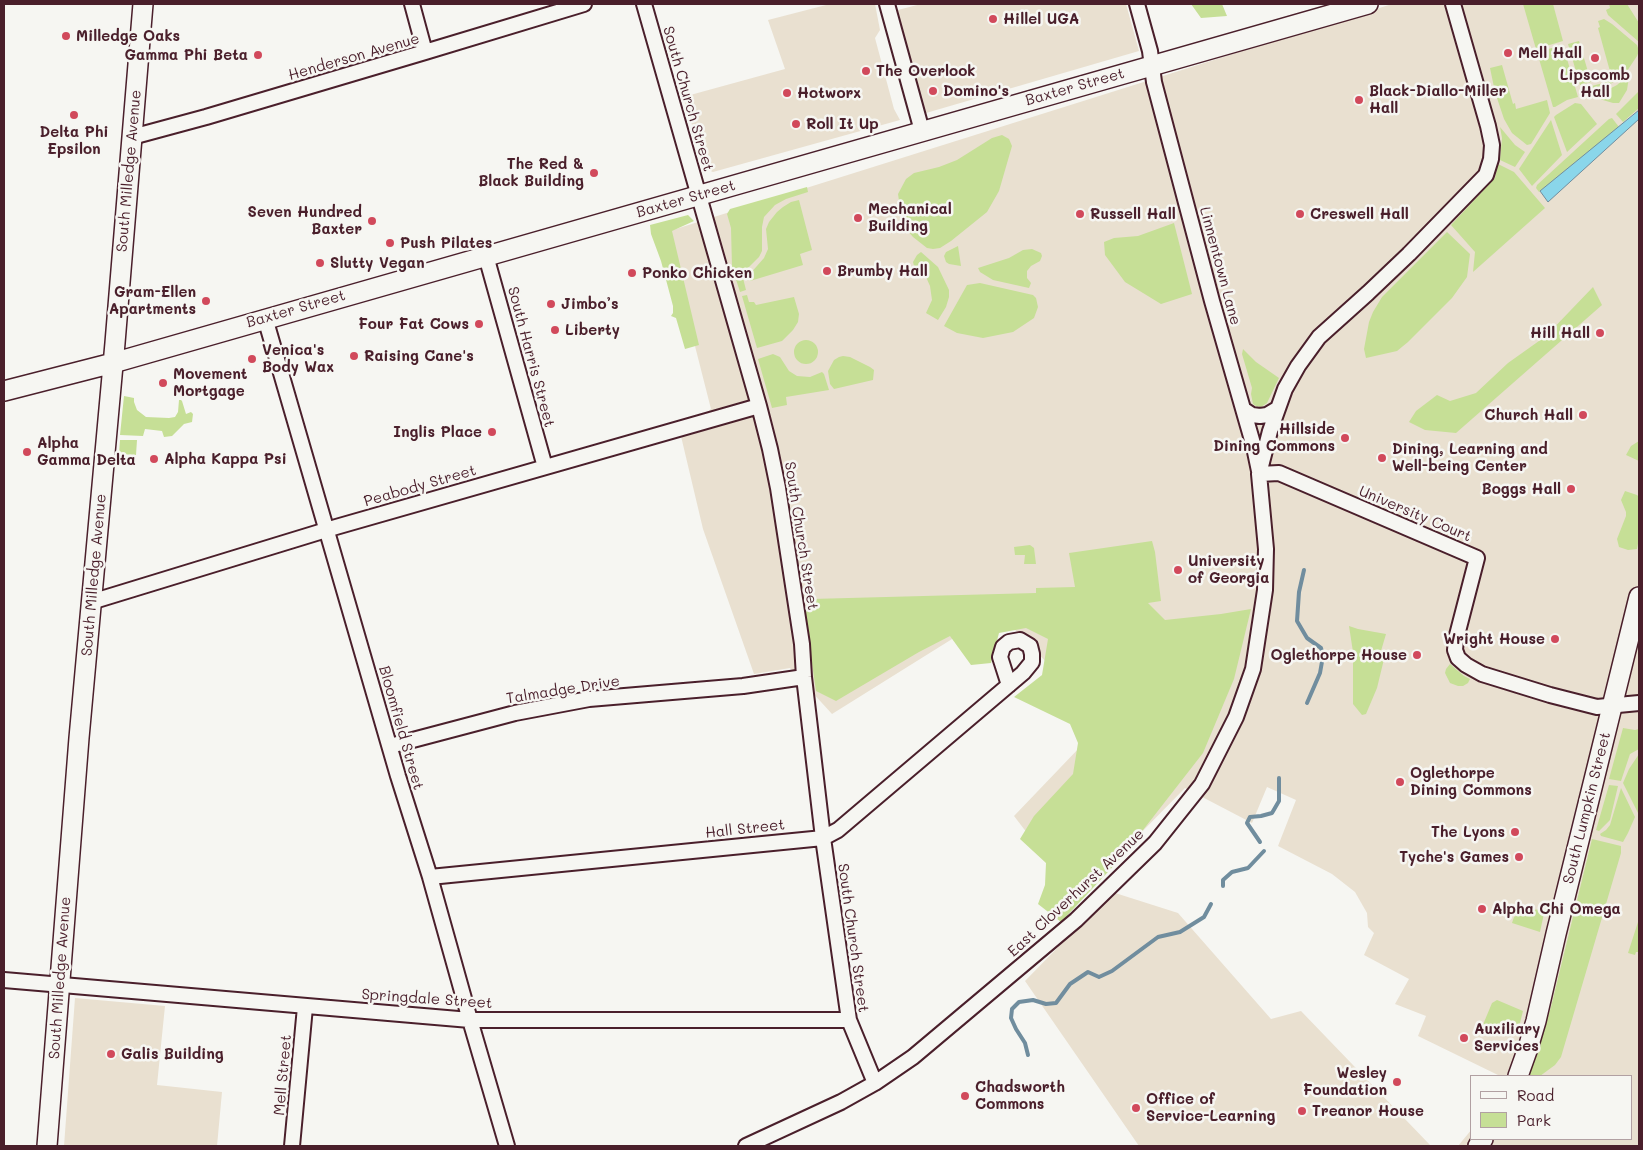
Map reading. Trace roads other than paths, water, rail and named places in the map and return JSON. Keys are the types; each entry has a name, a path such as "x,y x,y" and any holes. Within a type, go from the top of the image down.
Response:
{"main road":[{"name":"South Milledge Avenue","path":"47,1146 59,985 143,4"},
{"name":"Baxter Street","path":"4,391 113,363 1368,4"},
{"name":"South Lumpkin Street","path":"1518,1075 1536,1021 1639,597"}],"street":[{"path":"412,4 425,52"},
{"name":"Henderson Avenue","path":"132,137 206,117 584,4"},
{"name":"South Church Street","path":"644,4 759,406 778,488 800,634 823,838 848,1020 875,1083"},
{"path":"887,4 922,131"},
{"name":"Linnentown Lane","path":"1137,4 1150,51 1154,82 1254,448 1259,474"},
{"name":"East Cloverhurst Avenue","path":"746,1146 841,1102 875,1083 940,1036 1076,920 1155,843 1202,784 1236,717 1253,669 1265,590 1266,549 1259,474 1277,409 1285,389 1319,337 1409,254 1486,175 1491,159 1492,145 1483,105 1453,4"},
{"name":"South Harris Street","path":"486,256 545,467"},
{"name":"Bloomfield Street","path":"266,318 507,1146"},
{"name":"Peabody Street","path":"92,602 327,530 759,406"},
{"path":"1243,409 1252,415 1260,416 1267,415 1277,409"},
{"name":"University Court","path":"1259,474 1278,473 1477,558 1456,639 1455,650 1458,658 1482,674 1597,707 1612,706"},
{"name":"Talmadge Drive","path":"390,746 515,713 589,699 743,686 804,678"},
{"name":"Hall Street","path":"430,877 823,838 838,830 1009,685"},
{"path":"1612,706 1639,703"},
{"name":"Springdale Street","path":"4,980 470,1020 848,1020"},
{"name":"Mell Street","path":"292,1146 305,1006"}],"water":[{"path":"1639,110 1639,119 1548,202 1540,191"}],"waterway":[{"path":"1304,570 1299,592 1297,621 1307,638 1321,648 1323,656 1320,673 1307,703"},
{"path":"1260,842 1247,823 1250,817 1272,813 1279,801 1279,778"},
{"path":"1223,886 1223,880 1232,872 1248,868 1264,851"},
{"path":"1028,1055 1025,1043 1011,1018 1012,1009 1019,1002 1033,1000 1046,1004 1056,1003 1070,984 1088,972 1099,977 1112,971 1158,937 1180,932 1204,917 1211,904"}],"place":[{"name":"Hillel UGA","path":"993,19"},
{"name":"Milledge Oaks","path":"66,36"},
{"name":"Mell Hall","path":"1508,53"},
{"name":"Gamma Phi Beta","path":"258,55"},
{"name":"Lipscomb Hall","path":"1595,58"},
{"name":"The Overlook","path":"866,71"},
{"name":"Domino's","path":"933,91"},
{"name":"Hotworx","path":"787,93"},
{"name":"Black-Diallo-Miller Hall","path":"1359,100"},
{"name":"Delta Phi Epsilon","path":"74,115"},
{"name":"Roll It Up","path":"796,124"},
{"name":"The Red & Black Building","path":"594,173"},
{"name":"Russell Hall","path":"1080,214"},
{"name":"Creswell Hall","path":"1300,214"},
{"name":"Mechanical Building","path":"858,218"},
{"name":"Seven Hundred Baxter","path":"372,221"},
{"name":"Push Pilates","path":"390,243"},
{"name":"Slutty Vegan","path":"320,263"},
{"name":"Brumby Hall","path":"827,271"},
{"name":"Ponko Chicken","path":"632,273"},
{"name":"Gram-Ellen Apartments","path":"206,301"},
{"name":"Jimbo’s","path":"551,304"},
{"name":"Four Fat Cows","path":"479,324"},
{"name":"Liberty","path":"555,330"},
{"name":"Hill Hall","path":"1600,333"},
{"name":"Raising Cane's","path":"354,356"},
{"name":"Venica's Body Wax","path":"252,359"},
{"name":"Movement Mortgage","path":"163,383"},
{"name":"Church Hall","path":"1583,415"},
{"name":"Inglis Place","path":"492,432"},
{"name":"Hillside Dining Commons","path":"1345,438"},
{"name":"Alpha Gamma Delta","path":"27,452"},
{"name":"Dining, Learning and Well-being Center","path":"1382,458"},
{"name":"Alpha Kappa Psi","path":"154,459"},
{"name":"Boggs Hall","path":"1571,489"},
{"name":"University of Georgia","path":"1178,570"},
{"name":"Wright House","path":"1555,639"},
{"name":"Oglethorpe House","path":"1417,655"},
{"name":"Oglethorpe Dining Commons","path":"1400,782"},
{"name":"The Lyons","path":"1515,832"},
{"name":"Tyche's Games","path":"1519,857"},
{"name":"Alpha Chi Omega","path":"1482,909"},
{"name":"Auxiliary Services","path":"1464,1038"},
{"name":"Galis Building","path":"111,1054"},
{"name":"Wesley Foundation","path":"1397,1082"},
{"name":"Chadsworth Commons","path":"965,1096"},
{"name":"Office of Service-Learning","path":"1136,1108"},
{"name":"Treanor House","path":"1302,1111"}]}
